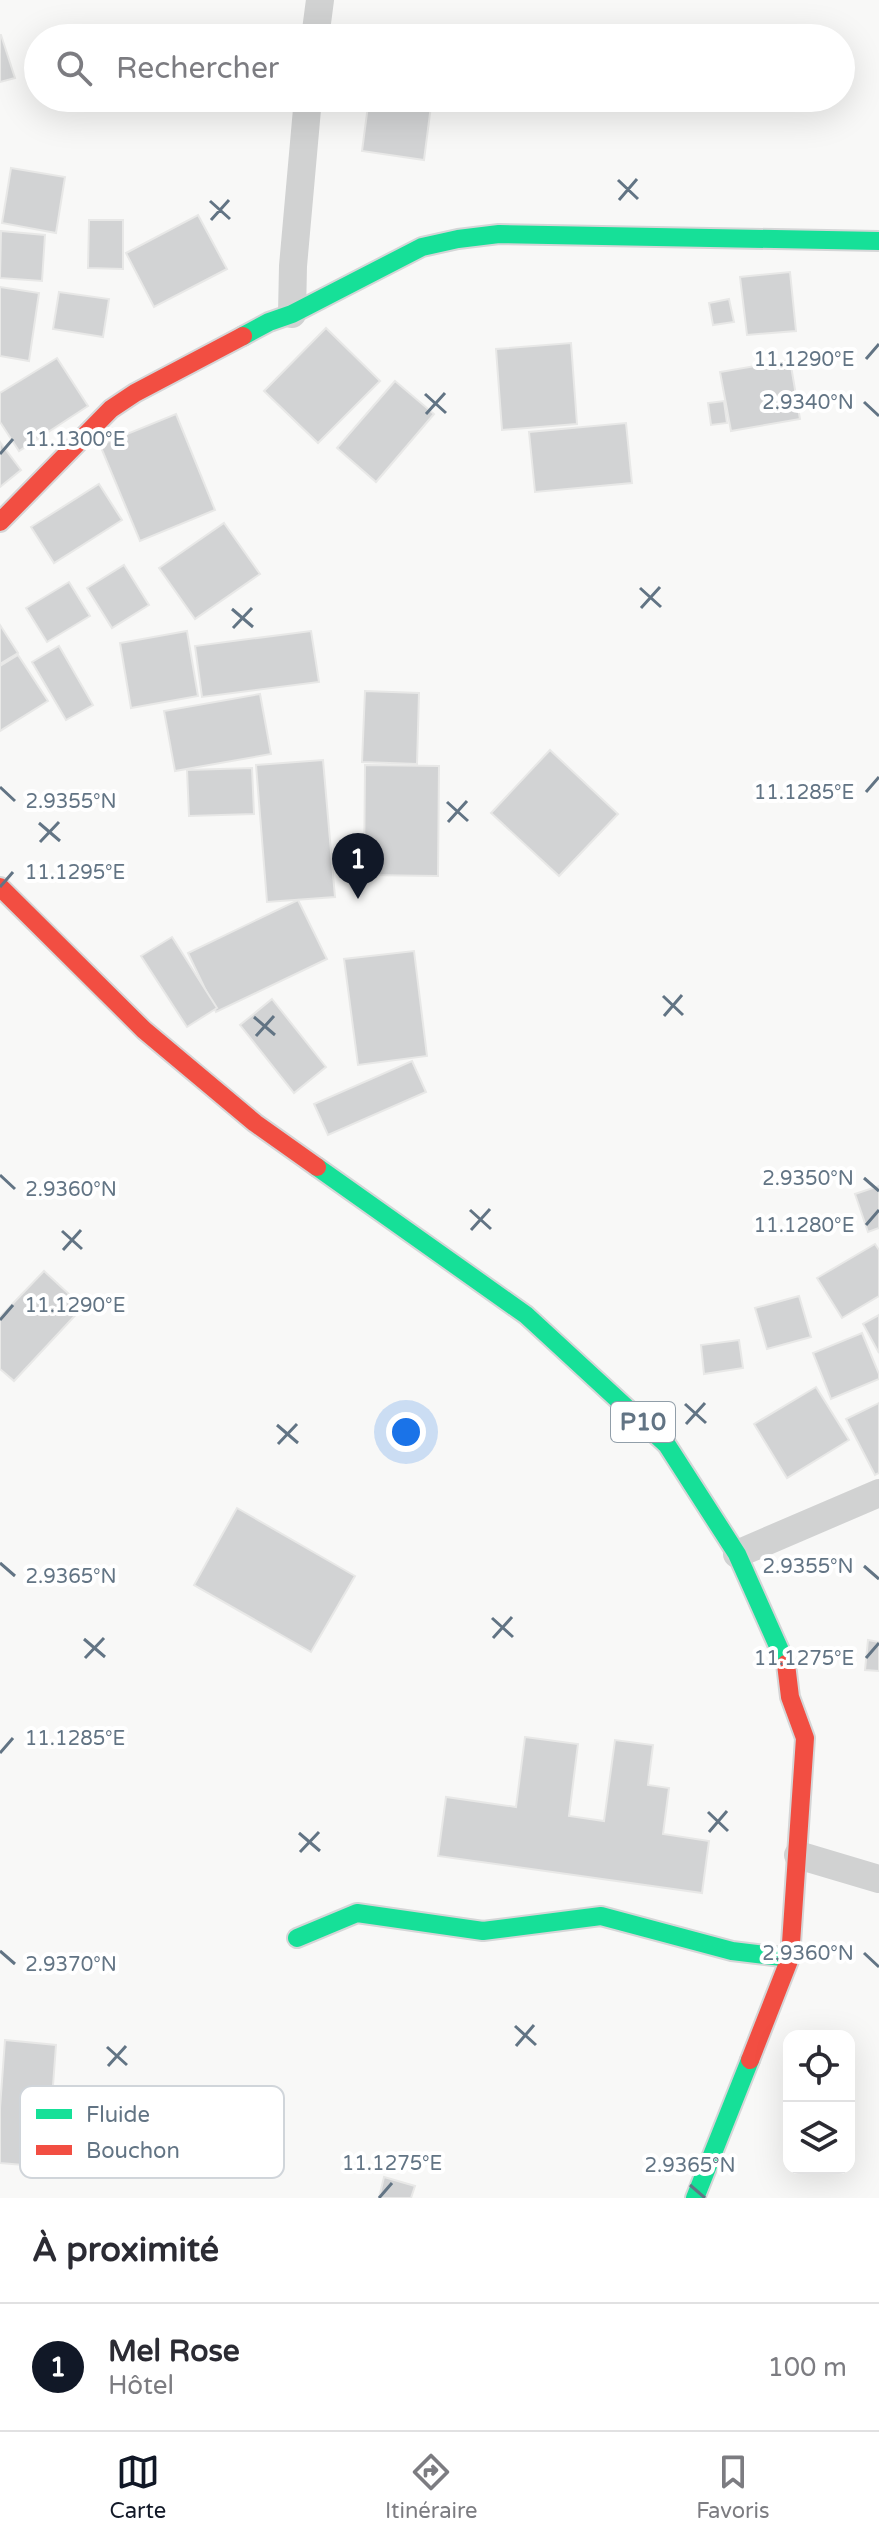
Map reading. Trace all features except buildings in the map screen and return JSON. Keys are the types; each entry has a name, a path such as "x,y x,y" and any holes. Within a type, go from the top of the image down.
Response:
{"main road":[{"path":"0,522 111,409 135,393 269,322 292,314 422,247 499,234 879,241"},
{"name":"P10","path":"0,887 144,1030 255,1123 526,1315 667,1445 737,1554 785,1658 790,1697 805,1738 798,1855 790,1958 695,2198"},
{"path":"297,1938 357,1913 483,1931 601,1916 732,1951 790,1958"}],"street":[{"path":"317,24 320,0"},
{"path":"292,314 293,266 307,112"},
{"path":"737,1554 879,1493"},
{"path":"798,1855 879,1879"}],"traffic: fast":[{"path":"243,336 422,247 458,239 499,234 879,241"},
{"path":"317,1167 526,1315 667,1445 737,1554 786,1664"},
{"path":"297,1938 357,1913 483,1931 601,1916 732,1951 790,1958"},
{"path":"695,2198 750,2060"}],"traffic: jam":[{"path":"0,522 111,409 243,336"},
{"path":"0,887 144,1030 255,1123 317,1167"},
{"path":"750,2060 790,1958 805,1738 790,1697 786,1664"}],"place":[{"name":"Mel Rose","path":"358,899"}]}
